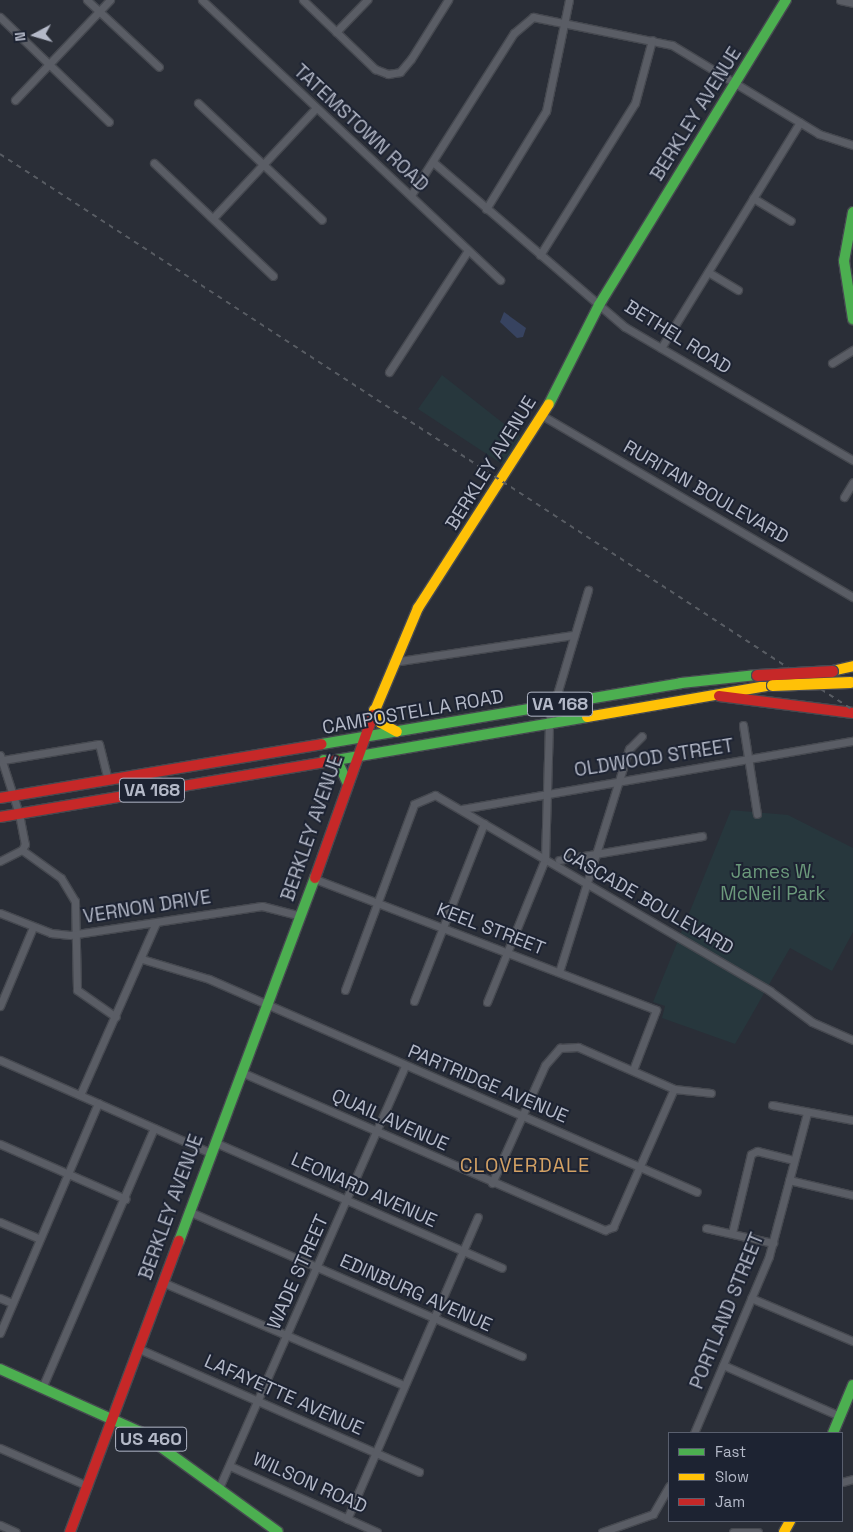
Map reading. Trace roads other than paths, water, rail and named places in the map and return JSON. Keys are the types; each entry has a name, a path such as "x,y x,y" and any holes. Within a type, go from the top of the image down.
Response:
{"main road":[{"name":"BERKLEY AVENUE","path":"70,1532 211,1147 315,879 363,738 393,662 418,608 543,416 599,304 786,0"},
{"path":"853,212 844,261 853,317"},
{"path":"832,671 853,666"},
{"name":"CAMPOSTELLA ROAD","path":"0,798 552,706 757,675 832,671"},
{"name":"VA 168","path":"832,671 852,678"},
{"name":"VA 168","path":"697,695 772,685 852,678"},
{"path":"697,695 853,713"},
{"name":"CAMPOSTELLA ROAD","path":"0,817 697,695"},
{"path":"374,710 381,724 397,732"},
{"path":"322,760 340,767 348,782"},
{"name":"US 460","path":"0,1370 113,1418 153,1440 184,1466 278,1532"},
{"path":"832,1432 853,1385"}],"street":[{"path":"87,0 158,67"},
{"path":"15,100 110,0"},
{"name":"TATEMSTOWN ROAD","path":"202,0 315,109 411,196 467,252 500,280"},
{"path":"303,0 375,69 394,74 411,60 448,0"},
{"path":"336,32 367,0"},
{"path":"486,209 546,111 569,0"},
{"path":"840,0 853,3"},
{"path":"0,17 47,66 109,122"},
{"path":"411,196 521,23 533,17 652,40 680,49 826,137 853,145"},
{"path":"540,254 633,107 652,40"},
{"path":"198,103 322,220"},
{"path":"214,217 315,109"},
{"path":"661,348 800,122"},
{"name":"BETHEL ROAD","path":"432,162 599,304 661,348 853,460"},
{"path":"154,163 214,217 273,276"},
{"path":"753,198 791,221"},
{"path":"389,372 467,252"},
{"path":"708,272 738,290"},
{"path":"832,363 853,350"},
{"name":"RURITAN BOULEVARD","path":"543,416 853,597"},
{"path":"844,497 853,482"},
{"path":"487,1002 545,859 548,721 588,590"},
{"path":"393,662 573,635"},
{"path":"744,725 757,814"},
{"path":"559,972 618,781 631,745 642,736"},
{"name":"OLDWOOD STREET","path":"462,809 853,742"},
{"path":"0,862 22,850 25,844 14,796 1,758 98,744 108,780"},
{"name":"CASCADE BOULEVARD","path":"379,904 411,812 425,796 440,796 770,991 812,1022 853,1040"},
{"path":"414,1001 484,823"},
{"path":"559,860 595,856 702,836"},
{"path":"22,850 61,878 77,906 78,990 116,1017"},
{"name":"KEEL STREET","path":"315,879 656,1010 633,1070"},
{"path":"344,990 379,904"},
{"name":"VERNON DRIVE","path":"0,913 33,927 77,934 262,906 301,916"},
{"path":"80,1095 142,959 156,923"},
{"path":"0,1006 33,927"},
{"name":"PARTRIDGE AVENUE","path":"142,959 210,979 697,1192"},
{"path":"492,1183 550,1057 560,1048 578,1047 674,1089 711,1094"},
{"name":"LEONARD AVENUE","path":"0,1060 154,1128 211,1147 347,1201 502,1268"},
{"name":"WADE STREET","path":"218,1491 406,1066"},
{"name":"QUAIL AVENUE","path":"240,1072 492,1183 610,1230 640,1167"},
{"path":"640,1167 674,1089"},
{"path":"0,1333 98,1103"},
{"path":"772,1105 853,1120"},
{"name":"PORTLAND STREET","path":"695,1432 773,1243 807,1113"},
{"path":"42,1388 154,1128"},
{"path":"0,1144 125,1199"},
{"path":"732,1234 751,1154 757,1151 794,1160"},
{"path":"789,1180 853,1195"},
{"name":"EDINBURG AVENUE","path":"188,1211 318,1267 433,1320 522,1356"},
{"path":"347,1519 478,1217"},
{"path":"0,1222 40,1239"},
{"path":"706,1228 773,1243"},
{"path":"162,1282 404,1385"},
{"path":"0,1298 12,1304"},
{"path":"750,1298 853,1341"},
{"name":"LAFAYETTE AVENUE","path":"137,1348 419,1472"},
{"path":"723,1365 840,1416"},
{"path":"0,1448 88,1486"},
{"name":"WILSON ROAD","path":"230,1466 377,1532"},
{"path":"602,1532 654,1514 668,1488"},
{"path":"0,1525 16,1532"},
{"path":"733,1532 758,1532"}],"water":[{"path":"504,312 526,328 523,337 517,338 500,322"}],"railway":[{"path":"0,154 853,710"}],"district":[{"name":"CLOVERDALE","path":"525,1165"}],"park label":[{"name":"James W. McNeil Park","path":"773,883"}]}
